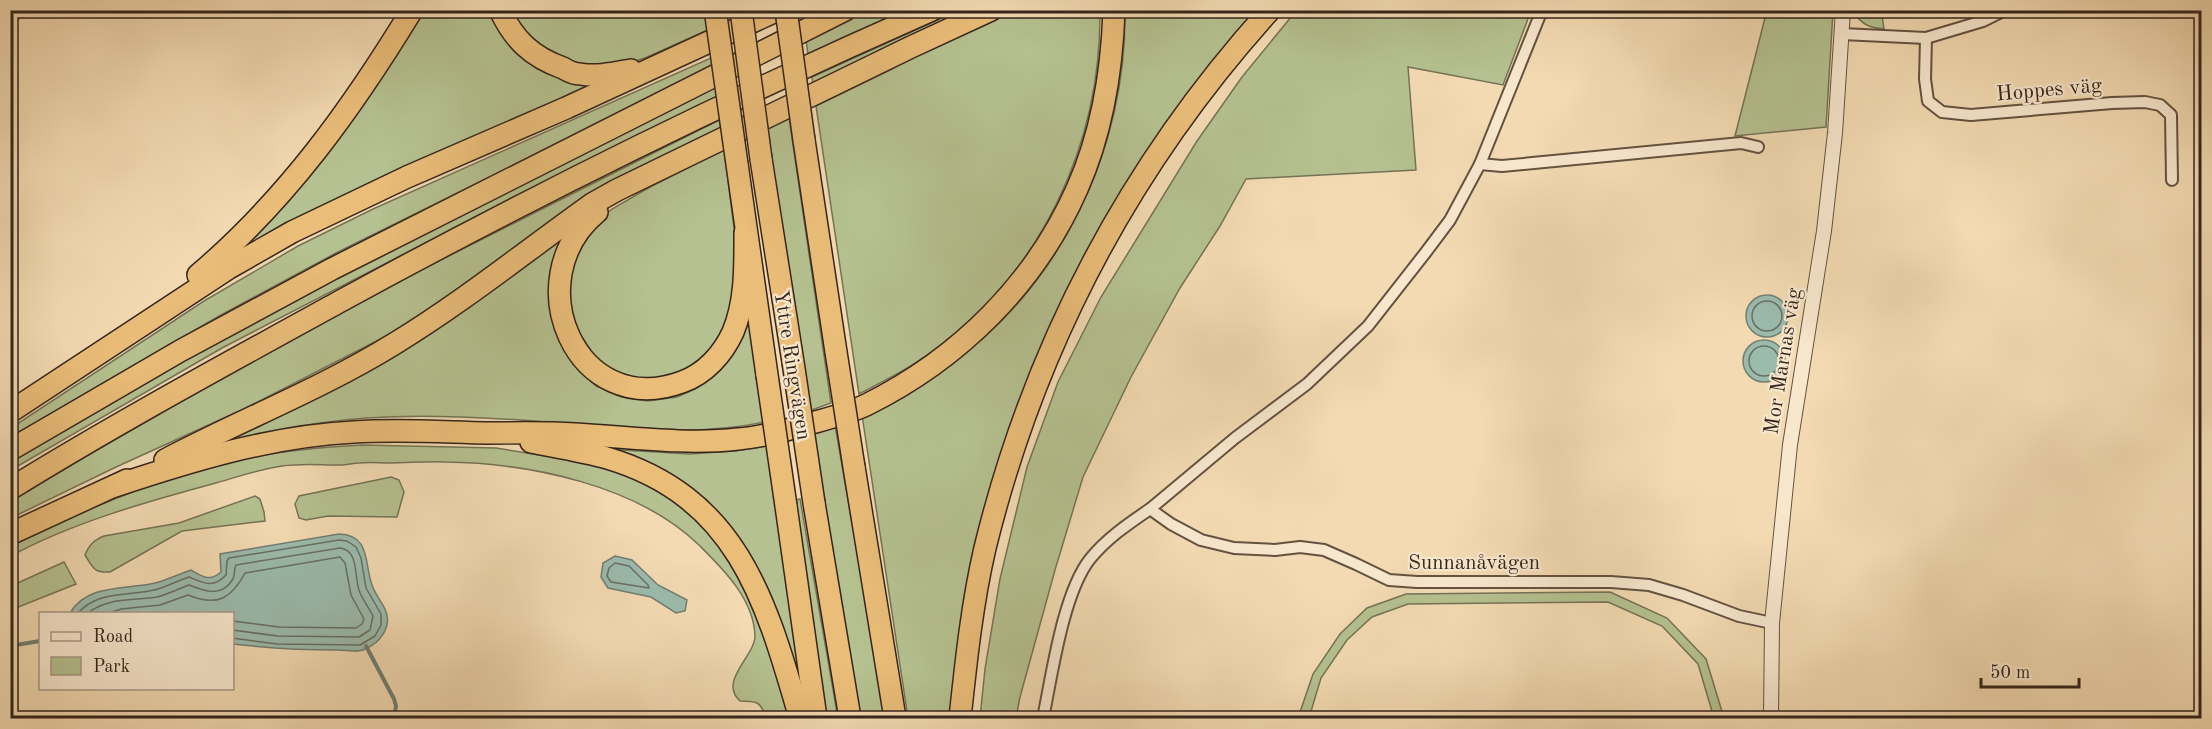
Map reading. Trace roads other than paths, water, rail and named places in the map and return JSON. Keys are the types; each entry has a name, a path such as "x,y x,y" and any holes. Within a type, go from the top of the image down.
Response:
{"highway":[{"path":"10,405 165,300 217,259 251,227 324,144 412,10"},
{"path":"500,10 513,36 524,47 555,65 578,74 606,75 634,69 732,31"},
{"name":"Yttre Ringvägen","path":"741,10 760,159 850,718"},
{"path":"10,412 229,268 292,232 407,177 566,108 778,10"},
{"path":"786,10 836,352 895,718"},
{"path":"797,10 808,88 804,140"},
{"path":"10,450 180,351 332,269 845,10"},
{"path":"10,489 178,391 414,261 642,145 861,41 932,10"},
{"path":"10,534 115,486 185,449 309,390 393,345 592,204 900,52 991,10"},
{"path":"960,718 973,612 985,550 1004,477 1047,356 1076,292 1135,186 1204,88 1270,10"},
{"path":"115,486 221,453 307,436 409,430 486,433 553,432 707,441 741,439 787,430 863,406 920,374 955,350 1006,300 1037,262 1064,218 1086,167 1102,115 1113,43 1114,11"},
{"path":"716,13 816,718"},
{"path":"668,166 595,214 578,231 564,258 560,276 559,302 567,336 579,356 597,372 617,384 643,390 671,386 693,378 707,367 723,350 733,331 741,302 746,233"},
{"path":"486,433 607,458 638,470 690,499 716,524 754,582 772,625 800,718"}],"street":[{"path":"10,17 18,10"},
{"path":"1043,718 1067,612 1078,580 1088,561 1105,543 1150,509 1235,438 1307,384 1368,326 1450,220 1480,164 1542,10"},
{"name":"Mor Marnas väg","path":"1772,718 1772,622 1790,445 1830,183 1843,10"},
{"path":"1842,34 1926,38 1983,21 2006,10"},
{"name":"Hoppes väg","path":"1926,38 1925,80 1928,101 1941,112 1971,115 2112,103 2145,102 2160,105 2170,115 2172,180"},
{"path":"1480,164 1502,166 1741,143 1758,147"},
{"name":"Sunnanåvägen","path":"1150,509 1171,524 1201,540 1234,548 1300,547 1324,550 1389,580 1611,582 1648,585 1739,616 1772,622"}],"water":[{"path":"1767,295 1775,296 1782,301 1787,308 1787,324 1782,331 1775,336 1767,337 1759,336 1752,331 1747,324 1746,316 1747,308 1752,301 1759,296"},
{"path":"1764,340 1772,341 1779,346 1784,353 1784,369 1779,376 1772,381 1764,382 1756,381 1749,376 1744,369 1743,361 1744,353 1749,346 1756,341"},
{"path":"339,534 357,539 364,552 372,585 387,615 384,633 376,643 355,651 272,648 234,644 234,612 71,612 87,597 108,589 155,583 191,570 203,576 213,577 221,572 220,554"},
{"path":"615,556 632,560 658,585 687,600 685,611 676,613 651,597 608,588 601,577 603,563"}],"waterway":[{"path":"10,646 39,641"},
{"path":"366,646 394,699 396,706 394,718"}]}
